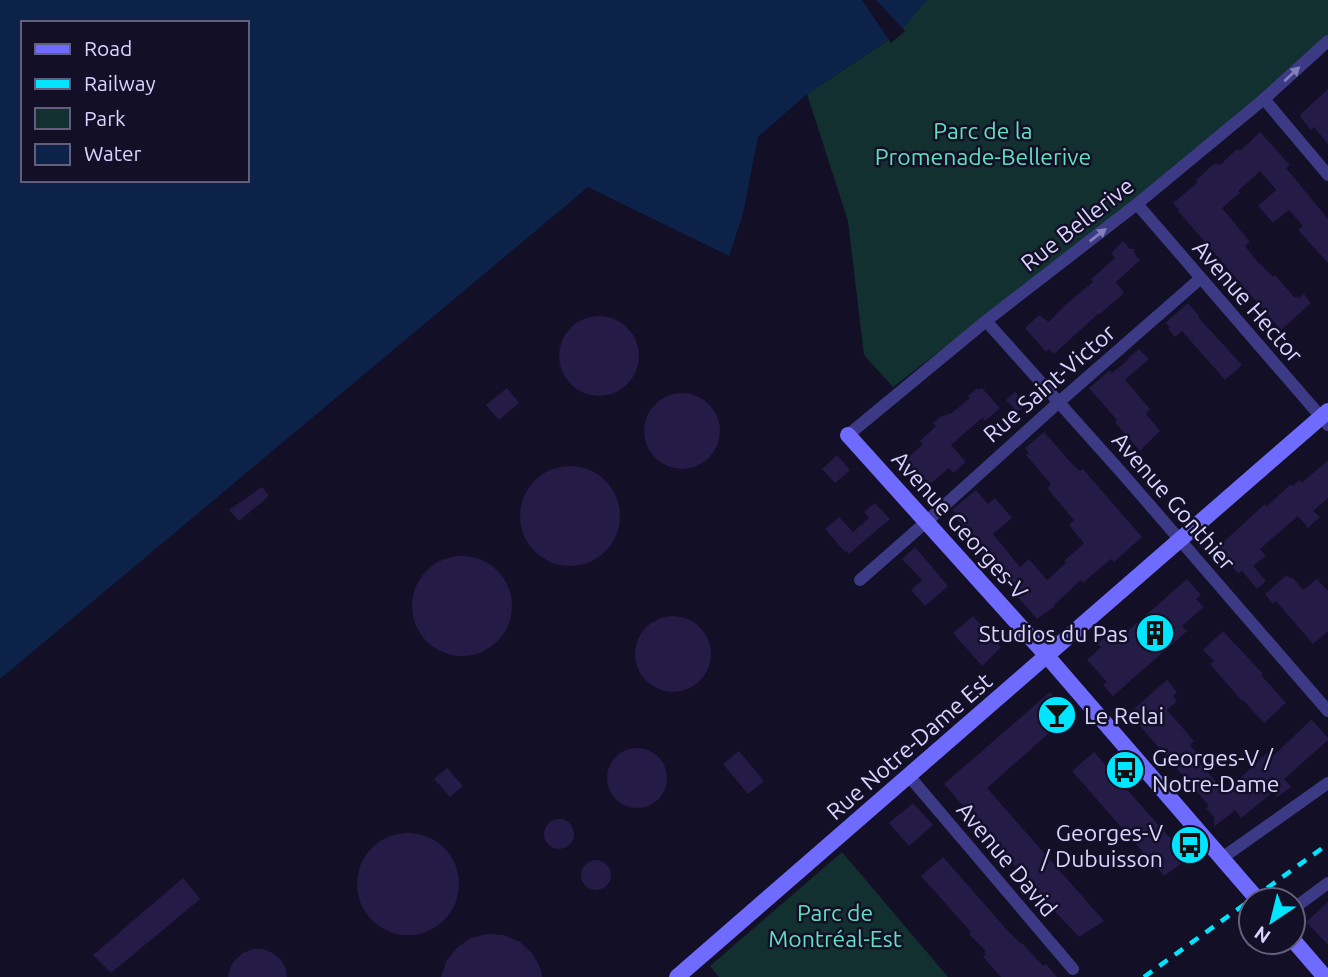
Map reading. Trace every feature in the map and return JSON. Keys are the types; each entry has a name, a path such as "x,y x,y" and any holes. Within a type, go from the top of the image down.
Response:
{"main road":[{"name":"Rue Notre-Dame Est","path":"677,977 1179,540 1326,418"},
{"name":"Avenue Georges-V","path":"848,435 1047,656 1246,886"},
{"path":"1307,956 1325,977"}],"street":[{"name":"Rue Bellerive","path":"848,435 986,321 1137,204 1264,99 1328,41"},
{"path":"1264,99 1328,175"},
{"name":"Avenue Hector","path":"1137,204 1326,418"},
{"name":"Rue Saint-Victor","path":"860,580 1201,278"},
{"name":"Avenue Gonthier","path":"986,321 1328,711"},
{"name":"Avenue David","path":"909,776 1073,969"},
{"path":"1222,858 1328,783"},
{"path":"1307,899 1328,883"}],"green space":[{"name":"Parc de la Promenade-Bellerive","path":"922,0 1328,0 1328,35 1261,96 1133,203 893,387 864,355 848,221 807,94 899,33"},
{"name":"Parc de Montréal-Est","path":"842,852 948,977 719,977 710,966"}],"water":[{"path":"0,0 927,0 899,33 807,94 758,137 743,214 729,256 588,187 0,679"}],"pier":[{"path":"862,0 876,0 905,31 891,43"}],"building":[{"path":"1328,89 1328,144 1314,127 1311,130 1300,117"},
{"path":"1260,132 1290,165 1286,168 1328,219 1328,263 1298,230 1303,226 1289,210 1273,223 1258,206 1276,190 1260,171 1222,208 1250,242 1245,246 1259,264 1273,277 1275,275 1295,298 1304,294 1311,303 1281,330 1173,203 1215,163 1220,165"},
{"path":"1123,241 1130,249 1135,249 1134,253 1140,260 1116,282 1124,293 1054,354 1049,349 1046,352 1025,328 1039,315 1049,322 1115,258 1111,253"},
{"path":"1188,303 1242,365 1225,380 1182,331 1175,337 1165,323"},
{"path":"599,316 614,319 627,328 636,341 639,356 636,371 627,384 614,393 599,396 584,393 571,384 562,371 559,356 562,341 571,328 584,319"},
{"path":"1139,349 1149,359 1125,380 1150,409 1146,414 1160,431 1140,451 1089,388 1110,370 1112,373"},
{"path":"507,388 519,403 499,420 486,405"},
{"path":"977,388 982,388 1000,408 985,421 982,418 951,445 966,462 953,473 949,468 923,490 906,472 909,470 905,466 905,460 923,444 920,441 936,426 933,423 952,413 970,398 968,396"},
{"path":"1015,392 1026,405 1017,412 1006,400"},
{"path":"682,393 696,396 709,404 717,417 720,431 717,445 709,458 696,466 682,469 668,466 655,458 647,445 644,431 647,417 655,404 668,396"},
{"path":"1044,432 1073,465 1080,471 1083,469 1142,537 1114,562 1111,559 1083,583 1081,580 1055,606 1037,619 976,549 979,546 952,510 976,490 988,504 995,498 1012,518 993,534 1020,567 1029,559 1047,580 1084,543 1069,525 1074,520 1047,488 1051,484 1026,455 1029,453 1025,448"},
{"path":"837,455 850,470 835,483 822,469"},
{"path":"1328,460 1328,498 1313,511 1320,517 1308,528 1298,516 1260,549 1266,556 1253,566 1266,581 1257,589 1242,571 1237,572 1216,549 1265,504 1267,506 1291,484 1292,486 1300,480 1302,483"},
{"path":"570,466 589,470 606,480 616,497 620,516 616,535 606,552 589,562 570,566 551,562 534,552 524,535 520,516 524,497 534,480 551,470"},
{"path":"262,487 269,496 239,521 229,510"},
{"path":"875,503 890,519 849,554 845,552 825,529 839,517 853,532 869,518 864,512"},
{"path":"915,547 948,586 925,606 911,590 922,580 902,559"},
{"path":"462,556 481,559 498,570 509,587 512,606 509,625 498,642 481,653 462,656 443,653 426,642 415,625 412,606 415,587 426,570 443,559"},
{"path":"1287,575 1303,590 1317,579 1328,591 1328,631 1313,644 1276,601 1273,604 1265,594"},
{"path":"1187,579 1201,595 1196,599 1204,607 1182,626 1187,631 1113,696 1103,685 1107,682 1087,660 1101,647 1097,644 1108,634 1115,642"},
{"path":"673,616 688,619 700,627 708,639 711,654 708,669 700,681 688,689 673,692 658,689 646,681 638,669 635,654 638,639 646,627 658,619"},
{"path":"973,616 1001,647 982,666 953,633"},
{"path":"1223,631 1286,703 1264,723 1210,664 1214,661 1203,650"},
{"path":"1167,680 1177,692 1173,696 1177,701 1167,710 1194,741 1190,745 1201,757 1197,760 1225,792 1268,752 1273,756 1311,720 1328,740 1284,779 1291,787 1277,797 1273,792 1241,818 1235,810 1214,827 1214,817 1206,808 1209,806 1129,713"},
{"path":"1050,692 1075,721 1060,733 1055,728 987,788 1104,921 1079,937 944,784"},
{"path":"631,748 643,748 662,761 667,778 665,790 654,803 643,808 631,808 612,795 607,784 607,772 620,753"},
{"path":"739,751 764,781 748,794 723,764"},
{"path":"1094,752 1189,858 1164,876 1072,771"},
{"path":"447,768 463,786 450,797 434,779"},
{"path":"913,803 933,825 909,846 889,823"},
{"path":"559,819 570,823 574,834 570,845 559,849 548,845 544,834 548,823"},
{"path":"408,833 428,837 444,848 455,864 459,884 455,904 444,920 428,931 408,935 388,931 372,920 361,904 357,884 361,864 372,848 388,837"},
{"path":"943,857 1008,931 1057,977 1001,977 983,957 986,951 969,934 971,932 921,876"},
{"path":"596,860 607,864 611,875 607,886 596,890 585,886 581,875 585,864"},
{"path":"183,878 200,899 111,973 93,955"},
{"path":"1328,902 1328,945 1307,923"},
{"path":"487,934 504,935 520,942 533,954 542,977 441,977 447,960 458,947 471,938"},
{"path":"253,949 273,953 281,960 287,977 228,977 236,959"}],"railway":[{"path":"1144,977 1328,844"}],"place":[{"name":"Studios du Pas","path":"1155,633"},
{"name":"Le Relai","path":"1057,715"},
{"name":"Georges-V / Notre-Dame","path":"1125,770"},
{"name":"Georges-V / Dubuisson","path":"1190,845"}]}
